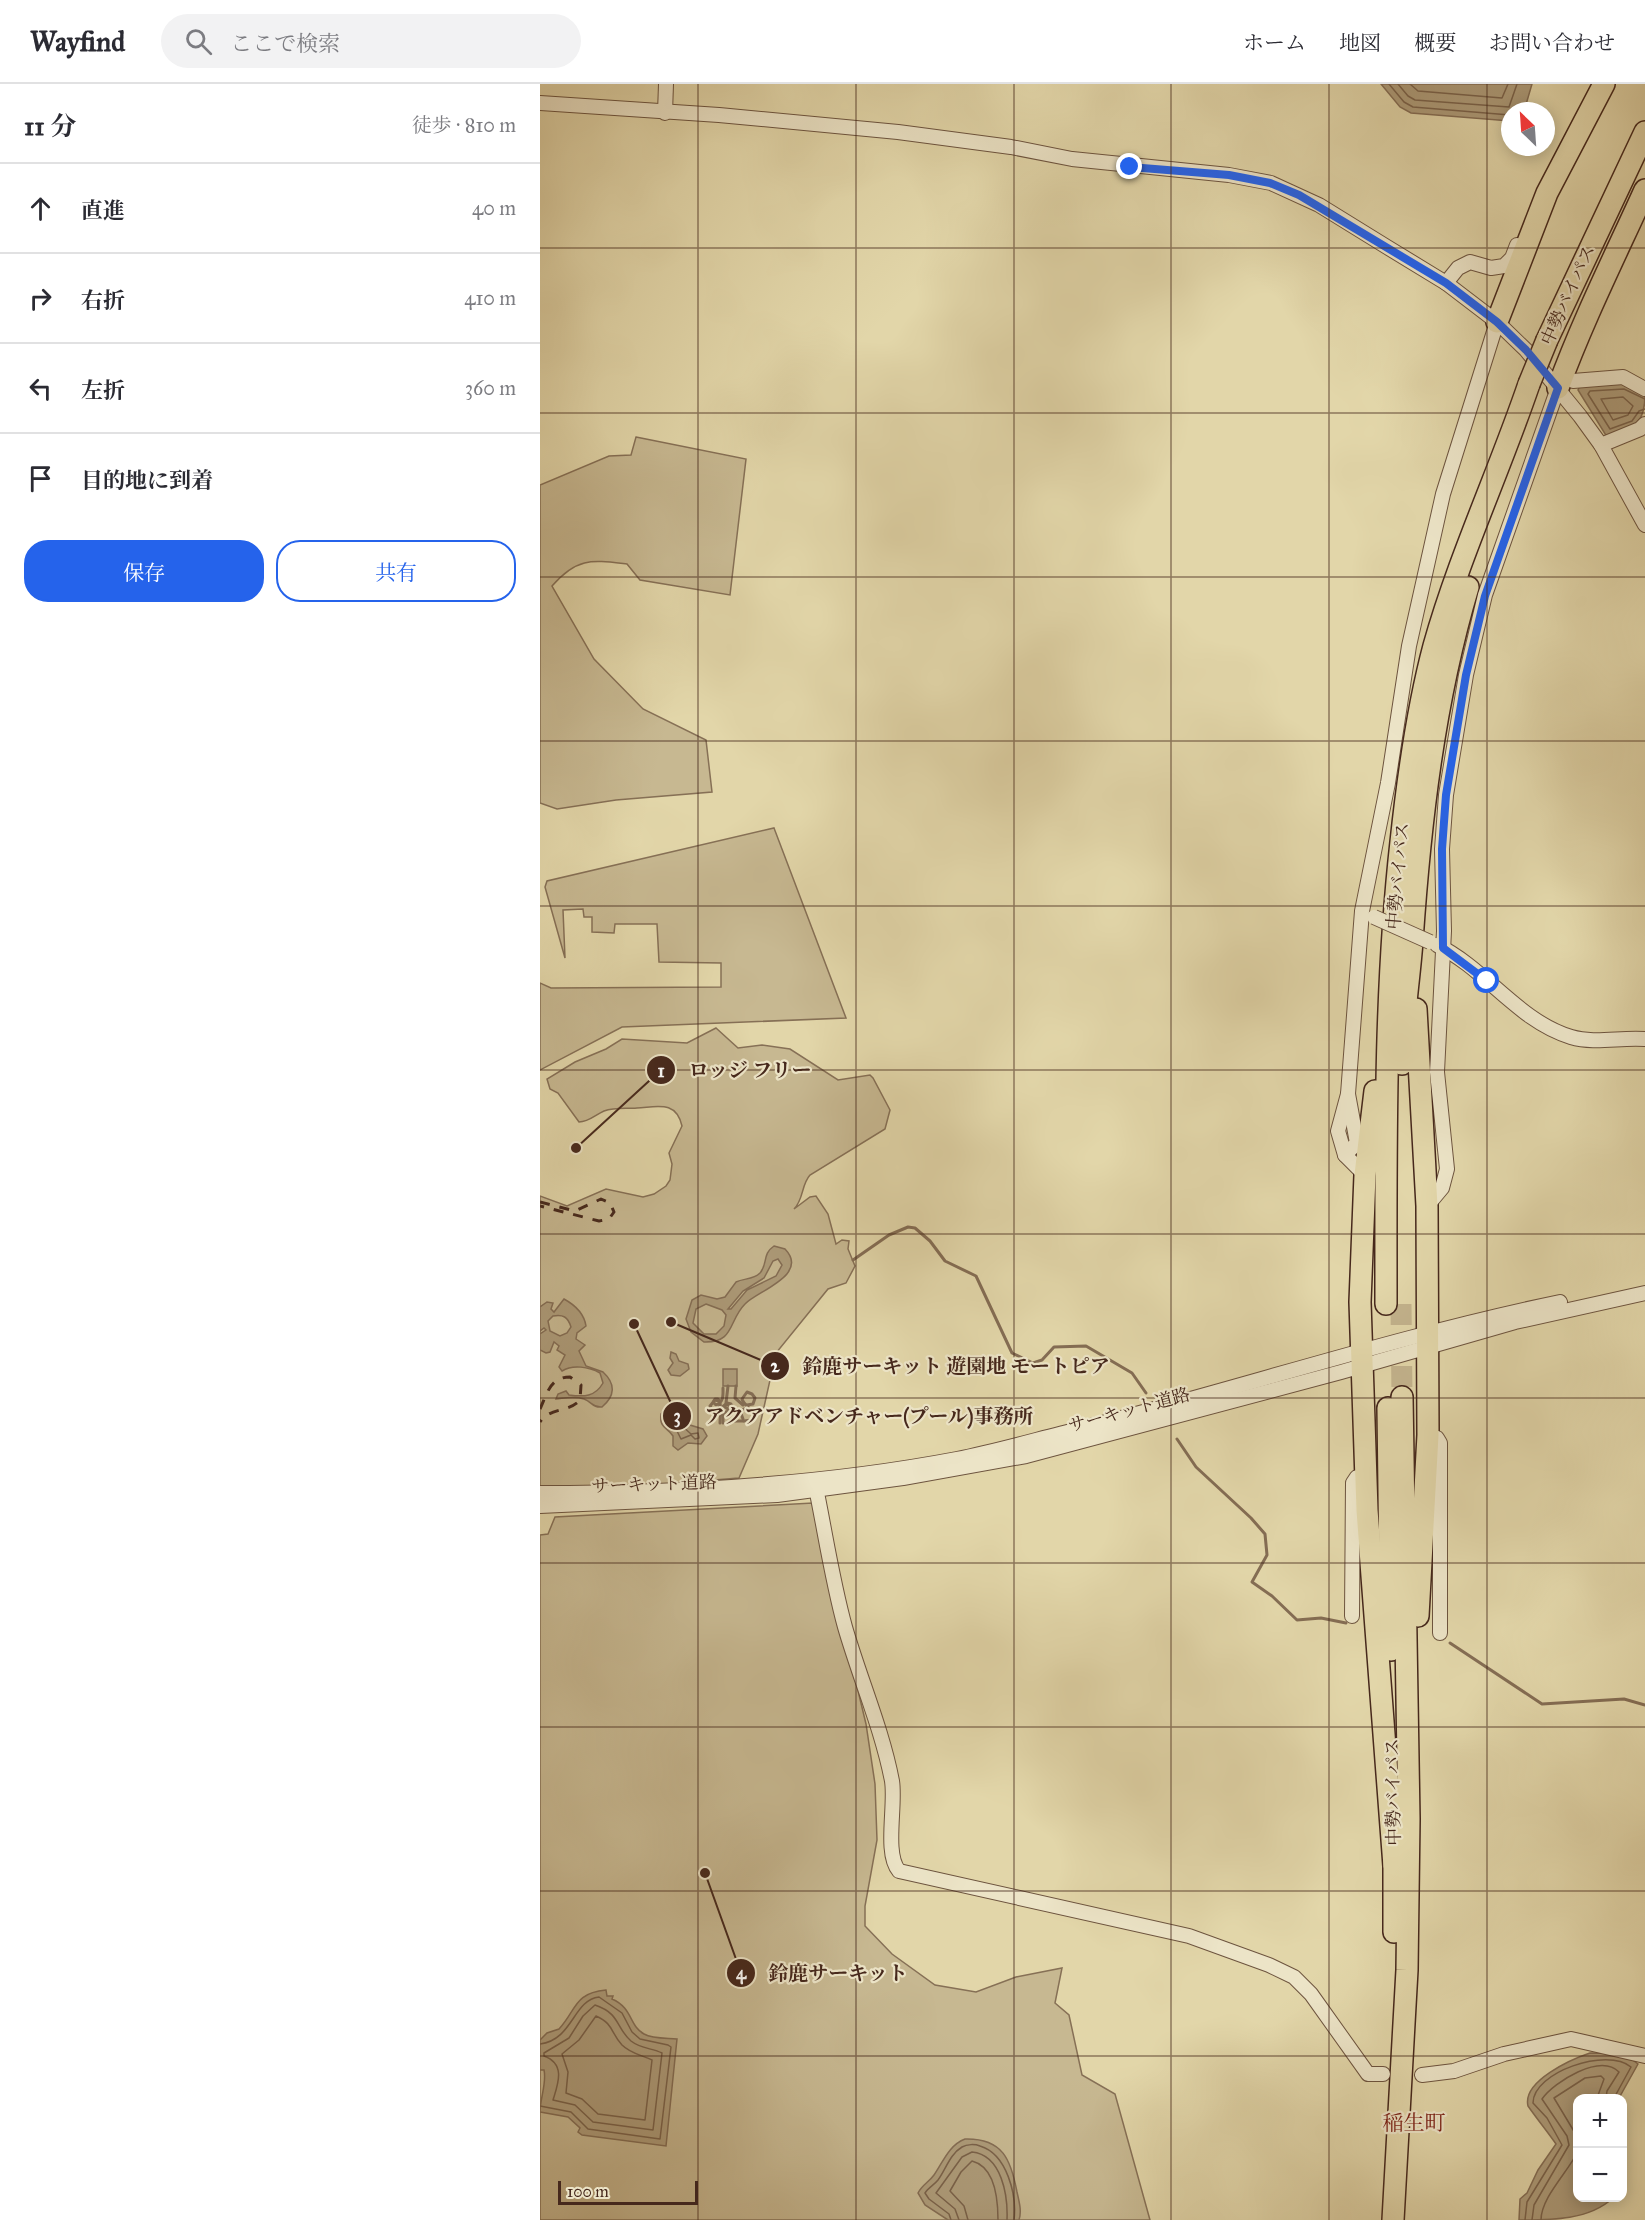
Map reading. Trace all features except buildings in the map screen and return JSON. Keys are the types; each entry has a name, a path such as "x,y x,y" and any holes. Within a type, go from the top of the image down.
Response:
{"highway":[{"path":"1497,322 1547,193 1604,84"},
{"name":"中勢バイパス","path":"1502,462 1452,651 1431,763 1421,835 1421,942 1402,1056 1394,1304 1389,987 1405,810 1420,713 1441,626 1529,384 1547,340 1645,132"},
{"path":"1566,385 1583,321 1599,293 1645,190"},
{"path":"1408,1739 1416,1666 1428,1435 1421,942"},
{"path":"1389,987 1365,1175 1360,1302 1366,1475 1394,1866"},
{"name":"中勢バイパス","path":"1393,2220 1395,2188 1407,1970 1408,1739 1395,1396 1395,2188"}],"street":[{"path":"665,113 666,84"},
{"path":"1446,283 1464,264 1478,262 1498,267 1504,266 1512,258 1570,127 1593,84"},
{"path":"540,103 740,117 898,132 990,144 1072,159 1260,181 1299,195 1446,283 1497,322 1566,385 1645,525"},
{"path":"1365,1175 1345,1155 1338,1131 1348,1094 1362,911 1388,783 1409,646 1443,494 1497,322"},
{"path":"1566,385 1623,377 1645,389"},
{"path":"1426,1206 1442,1188 1447,1169 1437,1072 1443,948 1442,849 1446,795 1466,675 1485,596 1566,385"},
{"path":"1601,445 1640,429 1645,424"},
{"path":"1374,917 1421,942 1443,948 1541,1025 1572,1038 1595,1041 1645,1039"},
{"path":"1427,1340 1527,1309 1645,1287"},
{"path":"1427,1340 1645,1293"},
{"name":"サーキット道路","path":"540,1506 732,1499 815,1485 1026,1456 1427,1340"},
{"path":"1428,1435 1437,1438 1440,1443 1440,1633"},
{"path":"1352,1616 1353,1483 1357,1477 1366,1475"},
{"path":"815,1485 845,1627 892,1781 894,1797 891,1856 899,1871 1159,1929 1243,1954 1302,1984 1368,2073 1383,2074"},
{"name":"サーキット道路","path":"540,1493 815,1485"},
{"path":"1422,2075 1454,2071 1504,2054 1571,2039 1645,2056"}],"shaded area":[{"path":"636,437 746,459 730,595 640,580 627,564 604,562 577,565 552,586 594,659 643,709 706,740 712,792 616,800 557,809 540,803 540,485 609,456 631,455"},
{"path":"774,828 846,1018 622,1027 540,1070 540,983 551,988 721,987 721,963 659,962 657,924 615,924 614,933 592,932 592,917 584,917 583,909 563,910 565,958 545,887 547,881"},
{"path":"716,1028 738,1048 762,1045 790,1049 838,1080 870,1075 873,1078 890,1110 885,1129 810,1175 794,1209 810,1197 816,1196 828,1214 836,1244 842,1240 849,1241 848,1249 855,1266 846,1283 828,1289 776,1353 758,1434 739,1478 664,1484 540,1487 540,1196 567,1206 606,1189 643,1197 654,1194 666,1186 670,1180 672,1164 669,1153 682,1126 675,1112 658,1106 608,1110 589,1120 579,1122 558,1093 550,1089 547,1079 575,1062 606,1049 622,1039 687,1043"},
{"path":"813,1503 866,1724 875,1784 877,1840 865,1906 865,1926 892,1954 935,1985 976,1992 1016,1977 1062,1968 1055,2003 1069,2015 1082,2075 1115,2094 1150,2220 540,2220 540,1535 548,1534 555,1517"}],"water":[{"path":"1381,84 1532,84 1527,102 1501,102 1501,120 1411,113 1400,107"},
{"path":"1626,383 1645,394 1643,413 1636,424 1607,437 1578,390 1580,386"},
{"path":"774,1246 785,1249 791,1258 791,1267 786,1274 745,1304 730,1330 721,1339 704,1342 691,1332 686,1319 692,1300 701,1295 717,1299 725,1297 736,1282 760,1273 770,1249","holes":["778,1259 782,1265 776,1276 747,1290 731,1309 728,1309 743,1291 764,1278 773,1261","706,1304 722,1310 726,1315 724,1326 716,1334 704,1334 693,1323 696,1309"]},
{"path":"564,1299 581,1313 586,1326 577,1333 576,1339 585,1345 579,1351 586,1366 603,1372 612,1385 609,1399 602,1407 597,1407 580,1398 556,1399 558,1394 566,1391 569,1395 589,1395 600,1388 603,1383 600,1373 591,1369 576,1367 562,1371 559,1367 565,1355 557,1350 559,1346 554,1342 550,1352 540,1350 540,1334 546,1330 544,1328 540,1331 540,1307 547,1302 553,1303 551,1309 554,1312","holes":["557,1315 565,1317 571,1327 567,1333 560,1336 550,1331 548,1321"]},
{"path":"671,1352 676,1354 679,1361 688,1364 689,1369 680,1376 671,1375 668,1370 673,1363 670,1358"},
{"path":"723,1369 737,1369 737,1386 723,1386"},
{"path":"679,1408 690,1425 703,1429 707,1436 701,1444 688,1443 678,1450 673,1446 673,1436 662,1425 661,1414 667,1409"},
{"path":"606,1990 607,1996 613,1996 612,1999 624,2007 639,2031 656,2038 677,2039 666,2146 582,2135 578,2132 580,2128 568,2117 540,2112 545,2075 544,2070 540,2070 540,2040 547,2033 559,2029 582,1998"},
{"path":"1590,2053 1609,2054 1622,2056 1638,2064 1621,2094 1573,2094 1573,2202 1607,2202 1582,2215 1557,2219 1519,2220 1520,2199 1527,2193 1538,2170 1556,2144 1528,2106 1528,2097 1540,2080 1572,2060"},
{"path":"965,2139 988,2142 1003,2153 1015,2180 1020,2206 1019,2220 948,2220 925,2205 918,2193 955,2145"}],"waterway":[{"path":"853,1260 889,1235 908,1227 915,1228 930,1241 945,1261 976,1276 1012,1353 1033,1363 1042,1360 1054,1347 1086,1346 1132,1373 1146,1393"},
{"path":"726,1403 728,1386"},
{"path":"736,1386 735,1398 743,1405"},
{"path":"720,1423 721,1409 720,1406 720,1404 719,1401 715,1400 710,1406 713,1411 719,1408 720,1406 720,1405 720,1403 719,1401 718,1399 715,1399 713,1402 716,1405 719,1404 720,1402 722,1398 723,1388"},
{"path":"744,1421 752,1420 754,1416 742,1399 747,1392 755,1398 753,1404 747,1405"},
{"path":"720,1415 732,1409 731,1404 727,1403"},
{"path":"720,1409 726,1404 730,1406 728,1409 725,1407"},
{"path":"723,1407 723,1423"},
{"path":"743,1419 740,1411 746,1408 749,1410"},
{"path":"733,1421 743,1421"},
{"path":"1177,1439 1196,1467 1265,1534 1267,1555 1252,1582 1272,1596 1297,1620 1321,1618 1346,1623"},
{"path":"1450,1643 1542,1704 1624,1699 1645,1705"}],"tunnel":[{"path":"1401,1304 1402,1397"}],"railway":[{"path":"540,1202 575,1211 601,1199 610,1203 614,1212 609,1219 599,1221 540,1206"},
{"path":"540,1409 550,1387 558,1380 570,1377 581,1385 580,1400 570,1407 549,1414 540,1422"}],"place":[{"name":"ロッジ フリー","path":"576,1148"},
{"name":"鈴鹿サーキット 遊園地 モートピア","path":"671,1322"},
{"name":"アクアアドベンチャー(プール)事務所","path":"634,1324"},
{"name":"鈴鹿サーキット","path":"705,1873"}],"district":[{"name":"稲生町","path":"1414,2123"}],"route":[{"path":"1130,167 1229,175 1270,183 1319,205 1446,283 1497,322 1526,350 1558,388 1500,550 1475,631 1458,716 1446,795 1442,849 1443,948 1487,981"}]}
